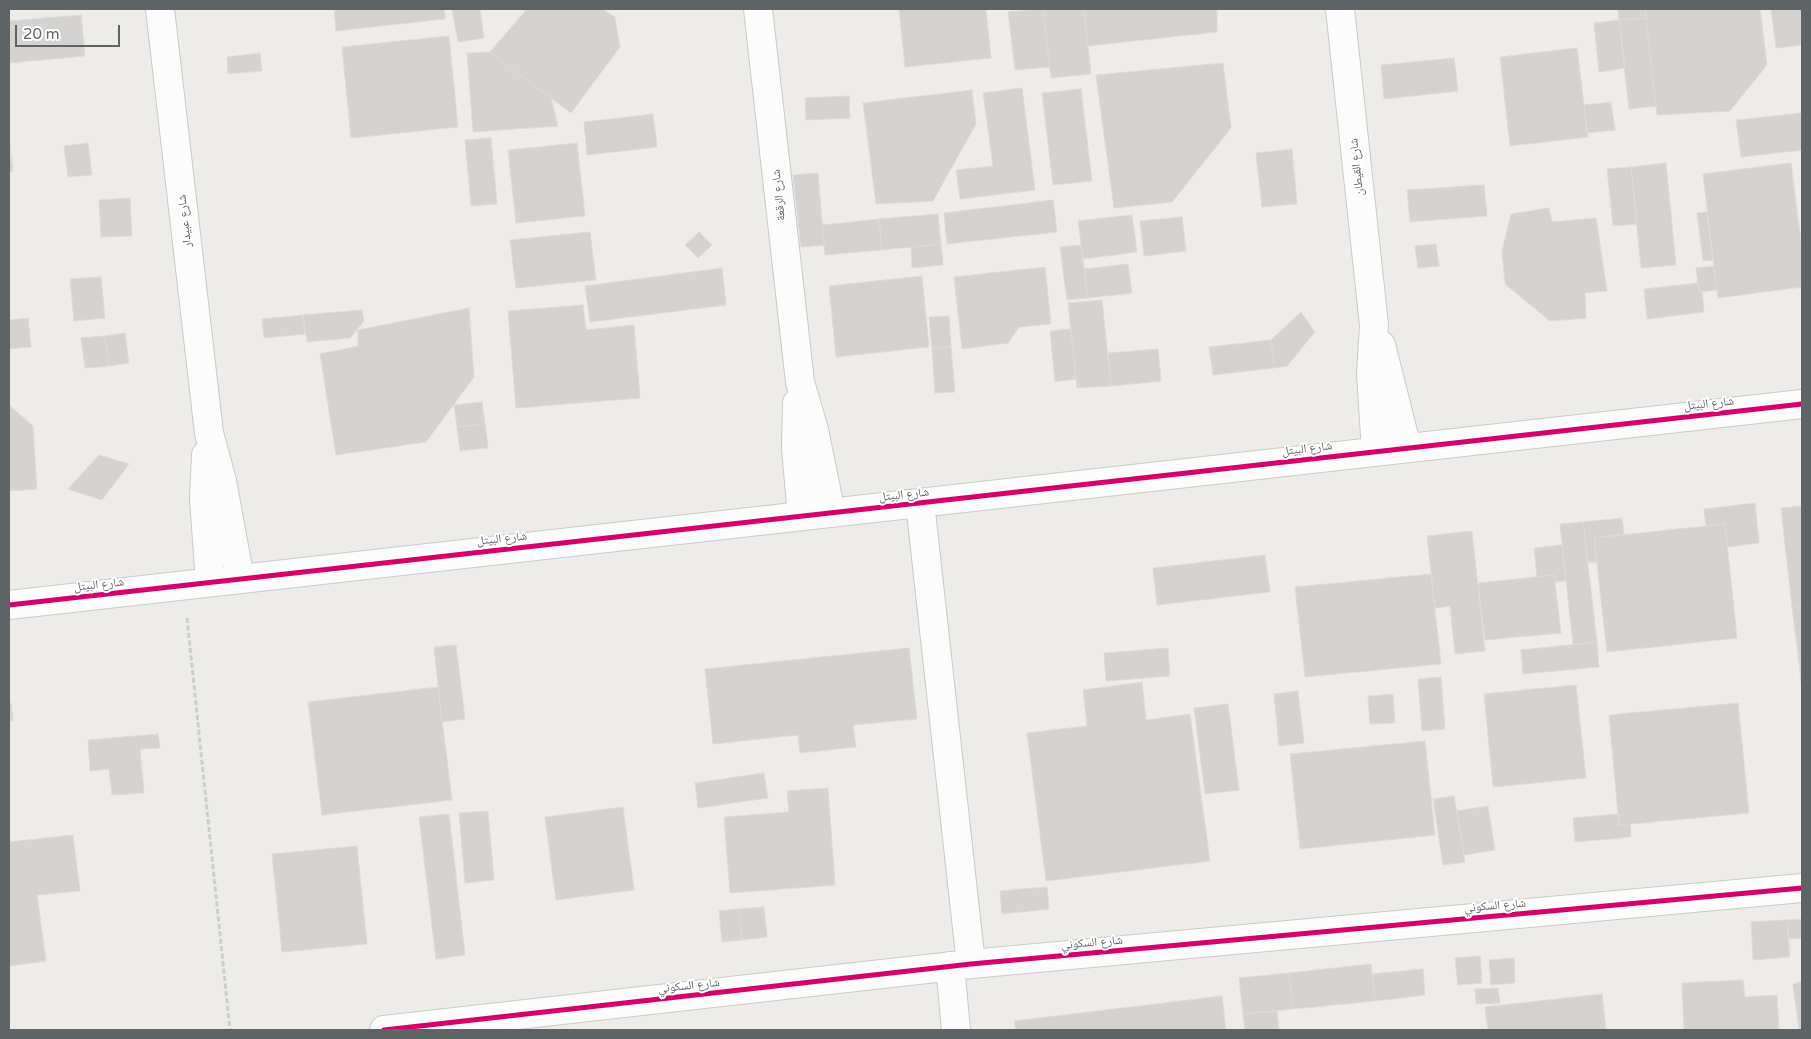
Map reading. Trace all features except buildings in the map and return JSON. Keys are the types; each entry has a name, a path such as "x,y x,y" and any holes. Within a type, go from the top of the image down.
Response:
{"street":[{"name":"شارع عبيدار","path":"160,9 208,433 220,473 240,579"},
{"name":"شارع الرقعة","path":"758,9 800,382 814,430 831,513"},
{"name":"شارع القيطان","path":"1340,9 1374,325 1371,374 1376,452"},
{"name":"شارع القيطان","path":"1374,325 1385,356 1407,448"},
{"name":"شارع الرقعة","path":"800,382 796,431 802,516"},
{"name":"شارع البيتل","path":"9,605 1802,404"},
{"name":"شارع عبيدار","path":"196,584 208,433"},
{"path":"920,503 961,965 956,1030"},
{"name":"شارع السكوني","path":"384,1030 961,965 1802,888"}],"path":[{"path":"196,584 230,1030"}],"cycle path":[{"path":"9,605 1802,404"},
{"path":"384,1030 971,964 1802,888"}]}
